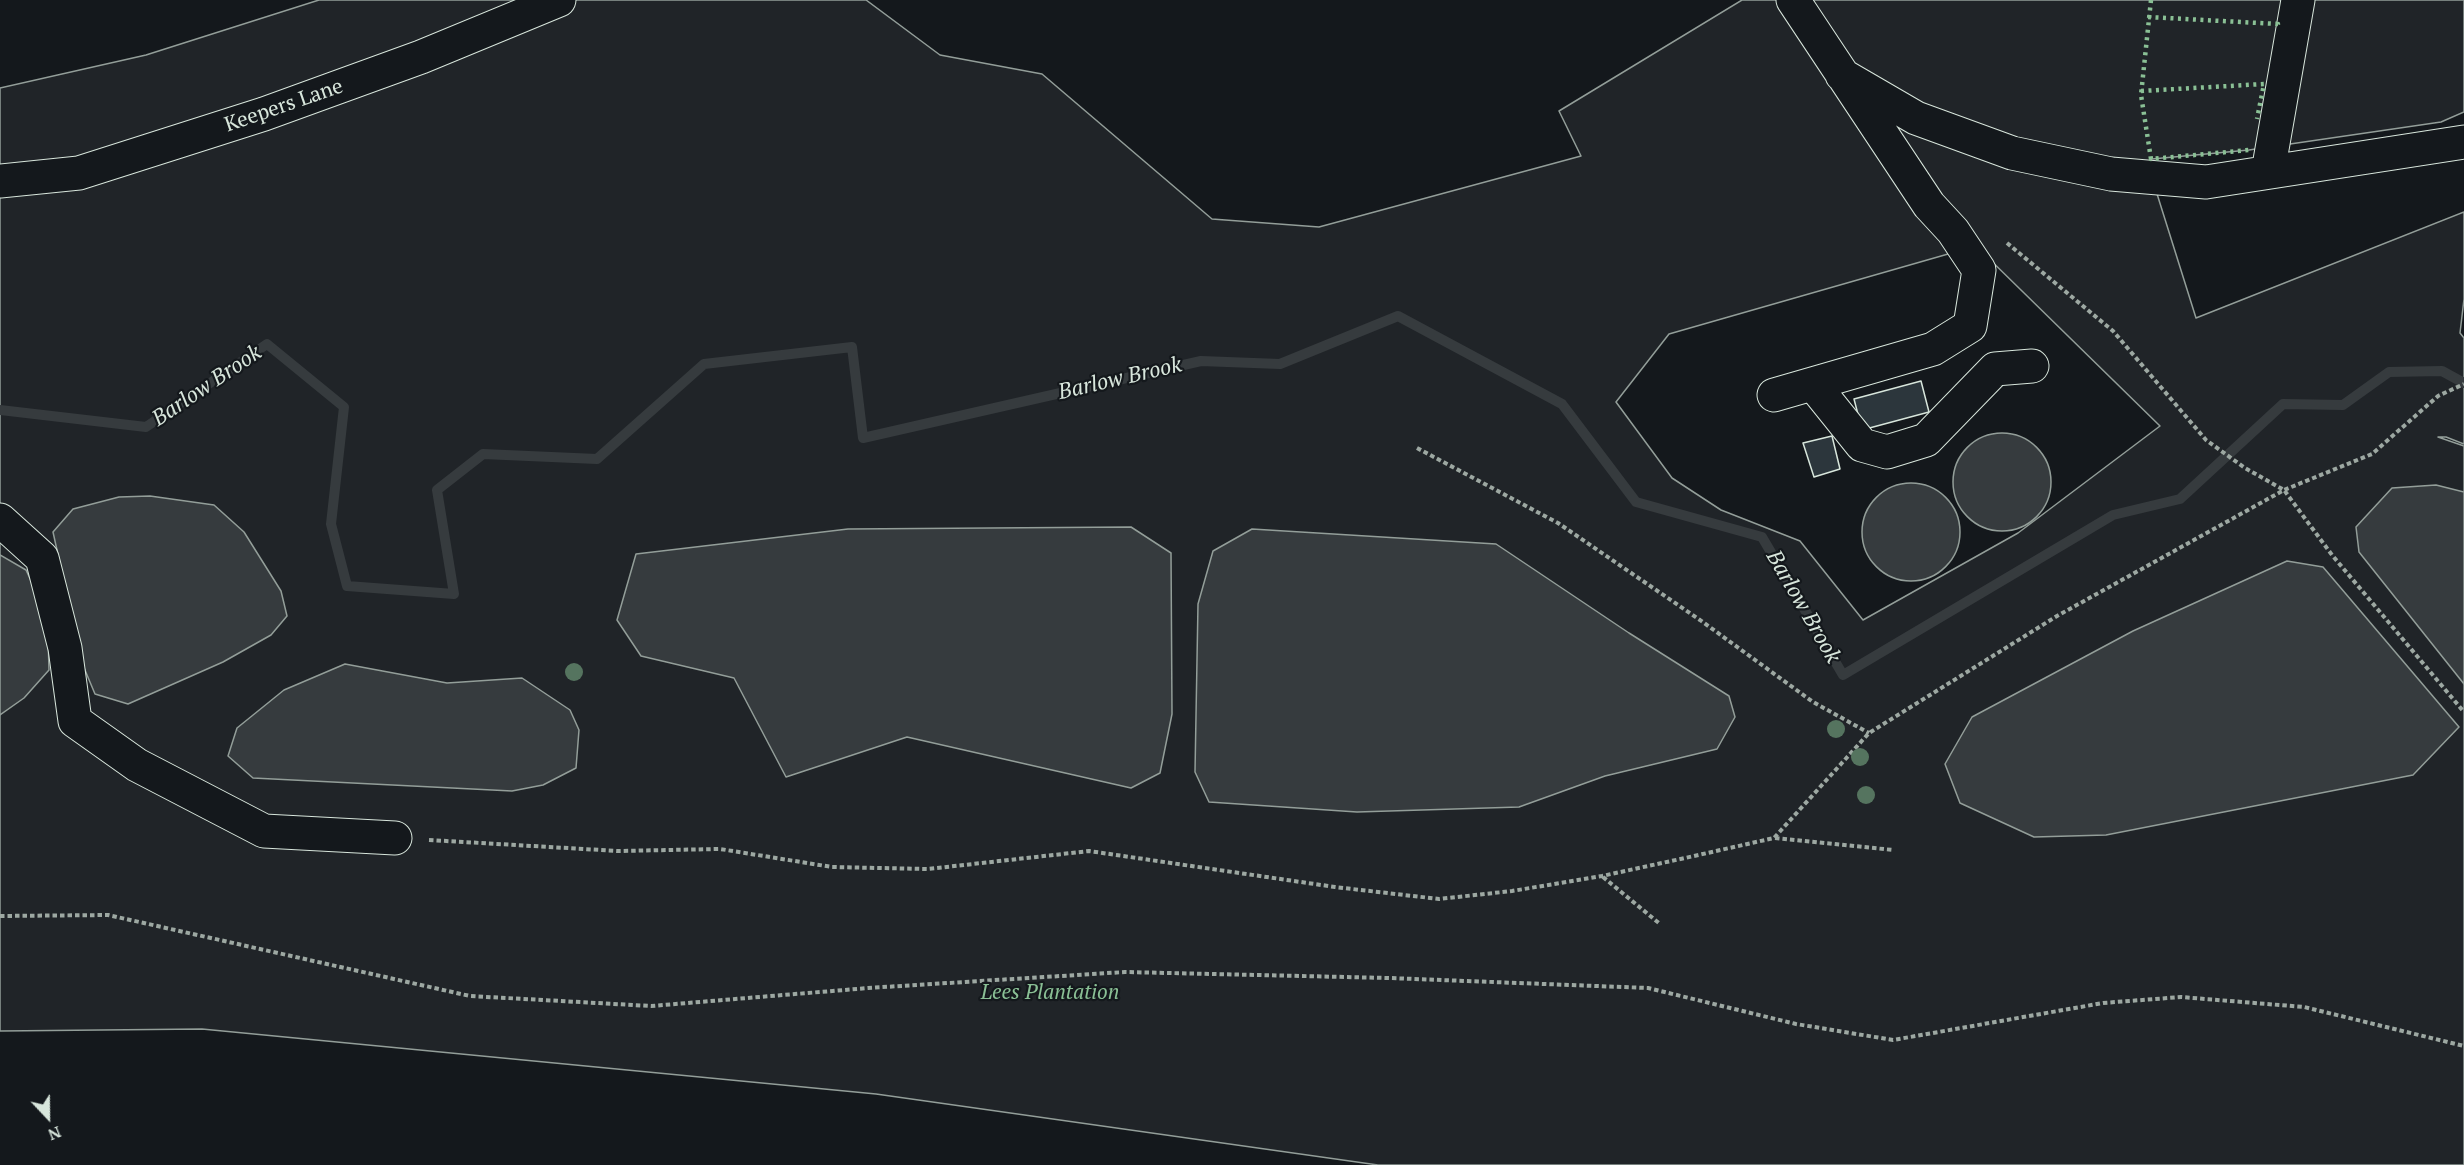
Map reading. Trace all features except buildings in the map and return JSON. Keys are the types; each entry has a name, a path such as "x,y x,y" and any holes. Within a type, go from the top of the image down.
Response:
{"street":[{"name":"Keepers Lane","path":"0,181 79,173 242,121 421,57 559,0"},
{"path":"1774,395 1933,350 1970,326 1979,270 1953,231 1929,205 1793,0"},
{"path":"2268,172 2298,0"},
{"path":"1842,75 1917,118 2012,153 2111,174 2206,182 2464,142"},
{"path":"1813,384 1863,445 1887,452 1926,440 1995,369 2032,366"},
{"path":"0,520 42,558 65,648 75,721 137,765 264,831 395,838"}],"path":[{"path":"1774,838 1832,771 1869,733 2057,616 2284,490 2372,454 2438,396 2464,384"},
{"path":"2206,440 2245,468 2284,490 2332,555 2464,712"},
{"path":"1417,448 1558,523 1700,620 1813,702 1869,733"},
{"path":"395,838 618,851 720,849 832,867 928,869 1089,851 1335,887 1439,899 1512,891 1602,876 1774,838 1893,850"},
{"path":"1602,876 1660,924"},
{"path":"0,916 108,915 470,996 651,1006 868,988 1055,976 1125,972 1182,973 1648,988 1796,1024 1893,1040 2103,1003 2181,997 2304,1007 2464,1046"}],"green space":[{"name":"Lees Plantation","path":"319,0 866,0 940,55 1042,74 1212,219 1319,227 1581,156 1559,111 1742,0 2464,0 2464,112 2441,122 2249,150 2152,159 2147,162 2196,318 2464,212 2464,299 2460,333 2464,338 2464,444 2446,437 2438,437 2464,446 2464,1165 1378,1165 876,1094 202,1029 0,1031 0,88 146,55","holes":["1976,246 2160,426 2018,533 1863,620 1800,541 1721,510 1672,478 1616,402 1669,334"]}],"shaded area":[{"path":"2002,433 2021,437 2036,448 2047,463 2051,482 2047,501 2036,516 2021,527 2002,531 1983,527 1968,516 1957,501 1953,482 1957,463 1968,448 1983,437"},
{"path":"1911,483 1930,487 1945,498 1956,513 1960,532 1956,551 1945,566 1930,577 1911,581 1892,577 1877,566 1866,551 1862,532 1866,513 1877,498 1892,487"},
{"path":"2436,485 2464,492 2464,684 2359,552 2356,527 2392,488"},
{"path":"150,496 214,505 244,532 281,591 287,616 271,635 223,662 128,704 95,694 82,663 53,532 73,509 119,497"},
{"path":"1131,527 1171,553 1172,714 1160,773 1131,788 907,737 786,777 734,678 641,656 617,620 636,554 848,529"},
{"path":"1252,529 1496,544 1629,633 1729,696 1735,717 1717,749 1605,776 1519,807 1357,812 1209,802 1195,772 1198,604 1213,551"},
{"path":"0,555 26,570 41,602 48,635 49,670 24,698 0,715"},
{"path":"2287,561 2323,567 2459,727 2413,775 2106,835 2034,837 1960,803 1945,764 1972,717 2133,631"},
{"path":"345,664 447,683 522,678 570,710 579,730 576,768 543,785 512,791 253,778 228,756 237,728 284,690"}],"waterway":[{"name":"Barlow Brook","path":"0,410 146,427 267,344 344,407 331,524 347,586 454,594 437,490 483,454 597,459 704,364 852,347 863,438 1201,361 1280,364 1398,316 1562,404 1636,502 1762,537 1843,675 2113,515 2180,499 2283,404 2343,405 2389,372 2442,371 2464,383"}],"hedge":[{"path":"2151,0 2141,95 2151,159 2249,150"},
{"path":"2148,17 2278,24 2277,27"},
{"path":"2141,91 2264,84 2257,119"}]}
